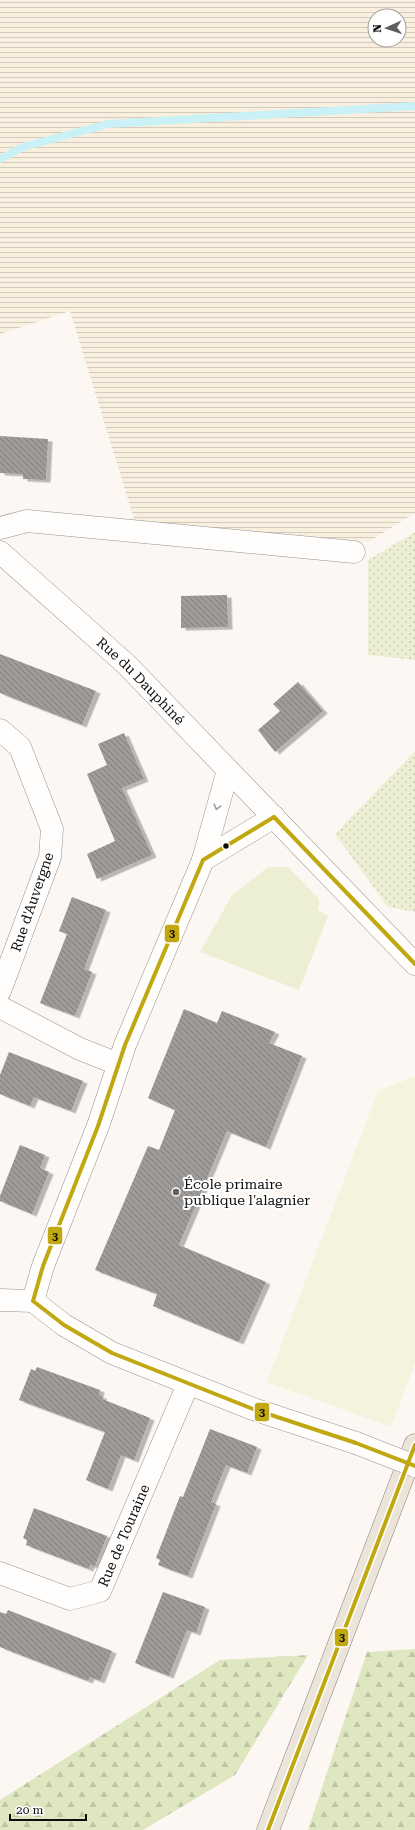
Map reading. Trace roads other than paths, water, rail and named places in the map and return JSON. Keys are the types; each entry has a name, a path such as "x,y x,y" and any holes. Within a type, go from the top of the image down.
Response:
{"main road":[{"path":"268,1830 415,1445"}],"street":[{"path":"0,528 27,521 354,552"},
{"name":"Rue du Dauphiné","path":"0,552 127,665 415,964"},
{"name":"Rue d'Auvergne","path":"0,730 20,747 52,829 50,857 0,990"},
{"path":"33,1301 43,1266 98,1126 118,1064 203,860 228,770"},
{"path":"203,860 274,817"},
{"path":"0,1008 80,1049 118,1064"},
{"path":"0,1300 33,1301 64,1325 112,1353 253,1409 356,1443 415,1466"},
{"name":"Rue de Touraine","path":"0,1573 70,1599 100,1591 188,1384"}],"waterway":[{"path":"0,159 23,147 108,124 415,106"}],"place":[{"name":"École primaire publique l'alagnier","path":"176,1192"}]}
